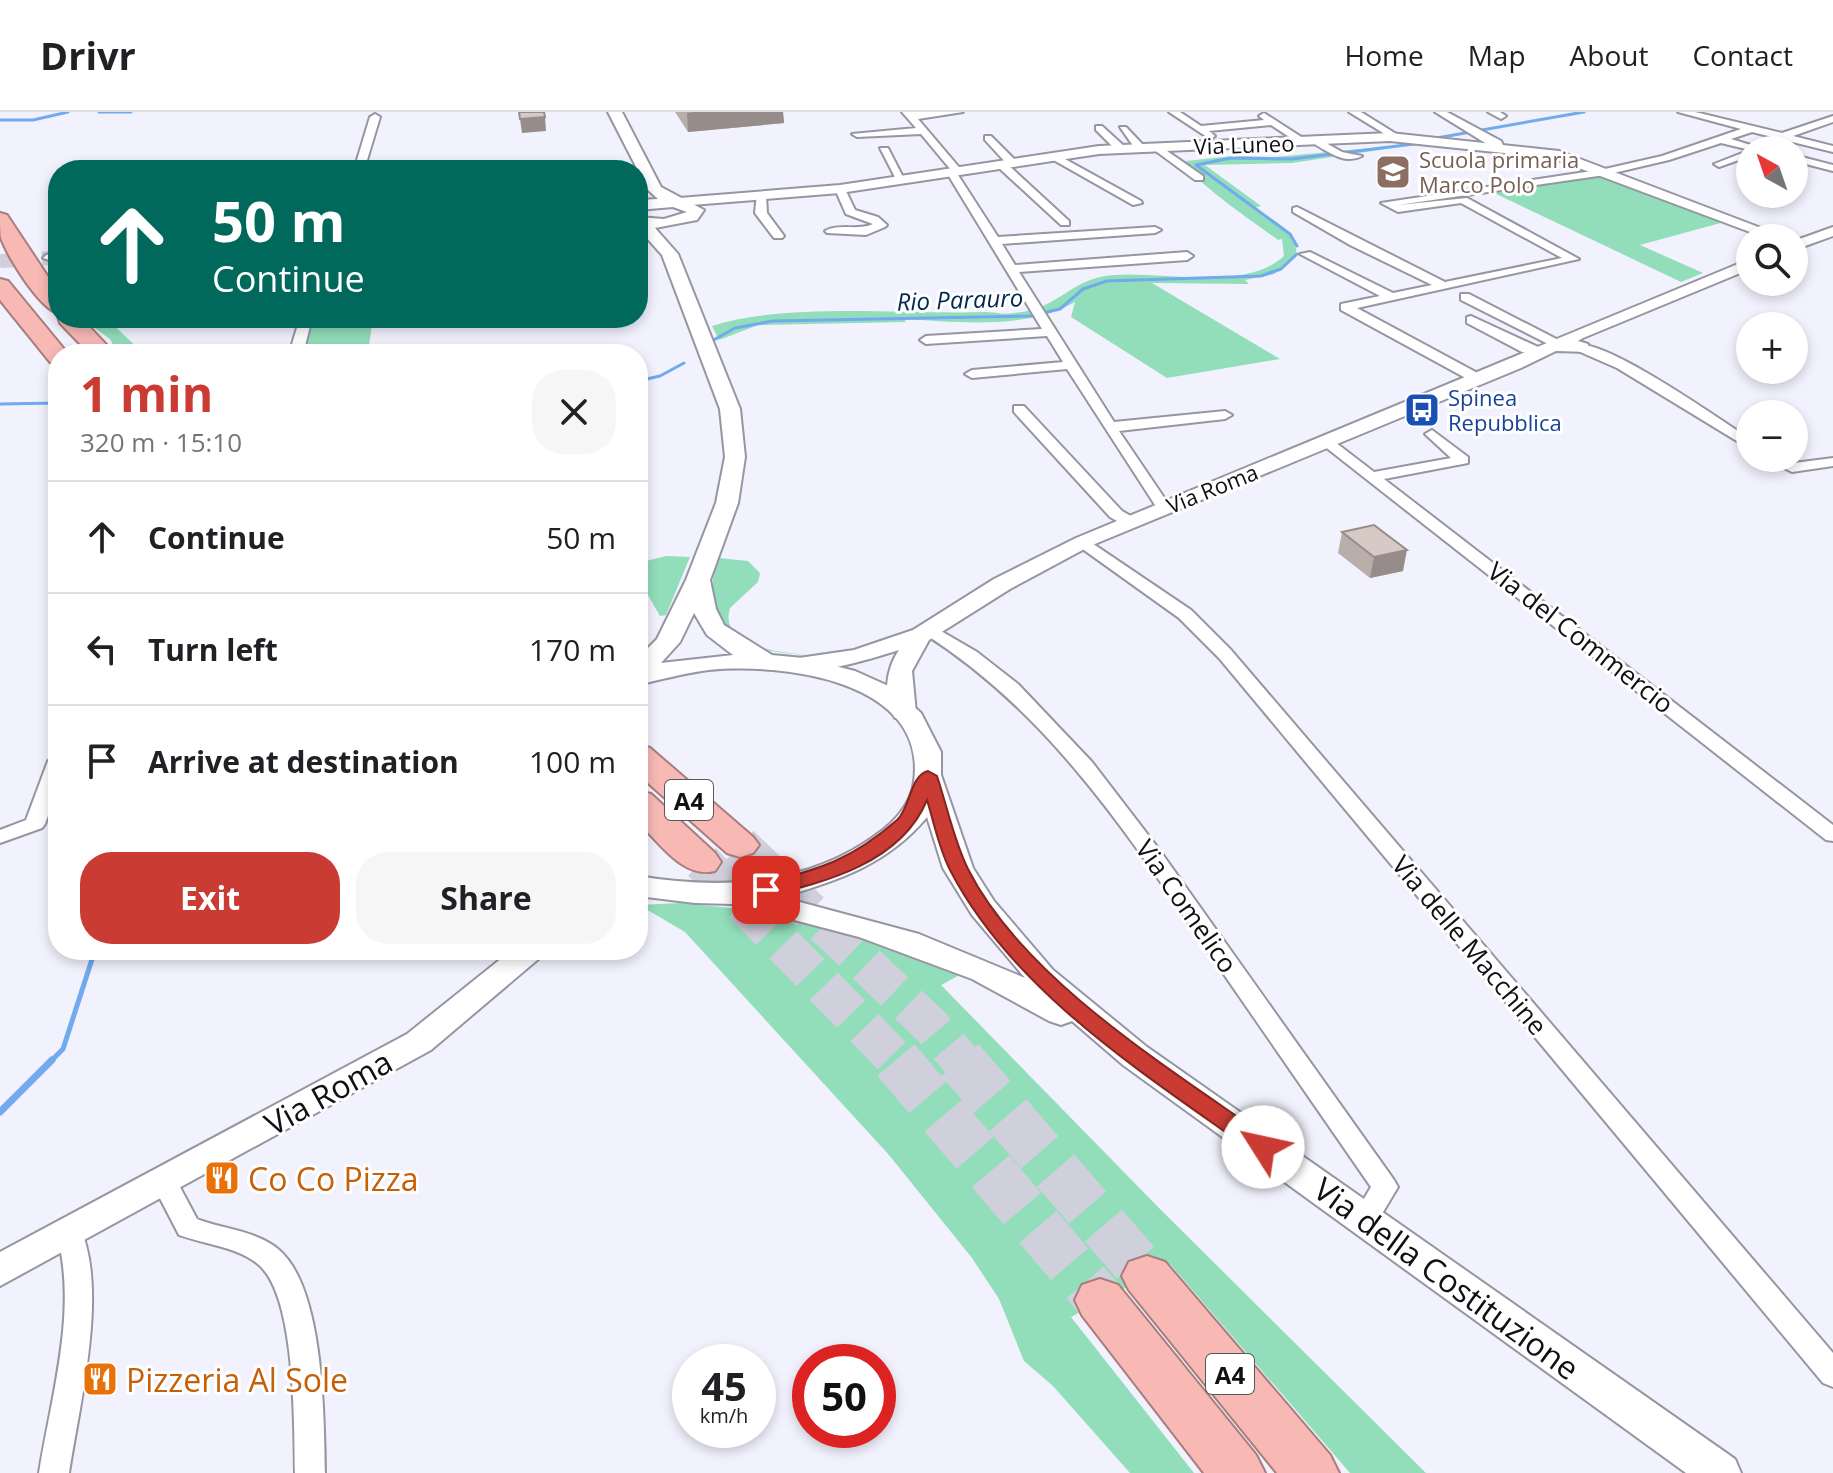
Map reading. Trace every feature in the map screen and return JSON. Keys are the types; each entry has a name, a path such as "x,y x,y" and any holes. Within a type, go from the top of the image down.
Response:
{"highway":[{"path":"0,219 36,280 48,294"},
{"path":"0,286 48,345"},
{"path":"78,328 93,344"},
{"name":"A4","path":"648,764 740,845"},
{"name":"A4","path":"648,811 702,862"},
{"name":"A4","path":"1147,1276 1311,1473"},
{"name":"A4","path":"1100,1300 1237,1473"}],"main road":[{"path":"615,112 640,160"},
{"path":"648,176 655,190 683,208"},
{"path":"648,197 655,190"},
{"path":"648,205 683,208"},
{"path":"648,219 683,208"},
{"path":"670,254 671,237 683,208"},
{"path":"648,231 670,254 722,385 734,433 730,491 698,580 668,642 648,664"},
{"path":"698,580 700,604 712,628 742,650 769,661"},
{"path":"648,673 696,663 769,661 800,664 862,684 886,697 904,713 925,744 928,776 958,868 983,908 1042,978 1135,1056"},
{"path":"648,888 676,893 721,894 799,883 860,859 906,823 920,802 928,776"},
{"path":"648,898 676,893"},
{"path":"721,894 878,929 936,950 1026,991 1135,1056"},
{"name":"Via Roma","path":"0,1270 419,1042 468,1005 517,960"},
{"name":"Via della Costituzione","path":"1135,1056 1720,1473"}],"street":[{"path":"909,114 958,112"},
{"path":"1174,112 1223,145"},
{"path":"1257,112 1337,154 1357,156"},
{"path":"1354,112 1396,137"},
{"path":"1440,112 1499,147"},
{"path":"1683,112 1740,117 1799,131"},
{"path":"909,114 955,173 1050,332 1158,499 1168,506"},
{"path":"362,160 375,117"},
{"path":"1723,117 1752,129 1783,136 1833,119"},
{"path":"1200,129 1274,122"},
{"path":"1099,128 1121,149"},
{"path":"1123,129 1140,148"},
{"path":"1478,379 1345,307 1573,259 1458,197 1386,203 1398,209 1458,197 1605,172 1665,158 1752,129"},
{"path":"857,134 923,131"},
{"name":"Via Luneo","path":"683,208 718,198 840,189 1054,156 1121,149 1396,137 1550,153 1745,224"},
{"path":"988,138 1007,164 1065,223"},
{"path":"1719,139 1736,143"},
{"path":"1808,142 1833,149"},
{"path":"1157,147 1199,178"},
{"path":"884,150 902,181"},
{"path":"1054,156 1137,203"},
{"path":"1719,164 1736,158"},
{"path":"1808,162 1833,168"},
{"path":"831,231 866,232 881,225 877,220 850,212 840,189"},
{"path":"761,195 761,213 778,236"},
{"path":"1297,210 1354,243 1445,287"},
{"path":"994,241 1155,230"},
{"path":"1808,238 1833,231"},
{"path":"1306,254 1393,298"},
{"path":"1010,269 1187,256"},
{"path":"1578,352 1582,340 1602,327 1736,270"},
{"path":"1465,297 1578,352 1632,371 1736,436"},
{"path":"1471,320 1527,349 1578,352"},
{"path":"926,340 1050,332"},
{"name":"Via Roma","path":"925,632 1002,584 1083,542 1542,352"},
{"name":"Via Roma","path":"1515,364 1578,352"},
{"path":"972,374 1072,365"},
{"path":"1019,409 1116,514 1130,522"},
{"path":"1112,427 1225,415"},
{"path":"1373,477 1463,460 1432,434"},
{"name":"Via del Commercio","path":"1326,442 1833,835"},
{"path":"1808,466 1833,462"},
{"name":"Via delle Macchine","path":"1083,542 1185,614 1225,654 1833,1374"},
{"path":"800,664 876,652 925,632"},
{"path":"904,713 898,687 899,668 925,632"},
{"name":"Via Comelico","path":"925,632 978,658 1048,727 1138,835 1385,1187 1365,1219"},
{"path":"0,837 35,824 48,788"},
{"path":"164,1181 188,1227 270,1256 286,1272 298,1311 310,1473"},
{"path":"54,1473 79,1286 78,1254 69,1232"}],"green space":[{"path":"1426,143 1292,163 1205,165 1261,206 1254,208 1284,228 1294,240 1296,257 1274,274 1245,280 1249,284 1152,283 1280,359 1167,378 1071,317 1075,302 1056,311 1014,320 946,322 904,319 906,322 758,325 719,340 712,326 775,314 810,312 1010,314 1043,306 1085,282 1113,275 1203,278 1248,274 1268,267 1284,256 1282,239 1278,240 1210,189 1189,169 1186,161 1233,156 1275,157"},
{"path":"1602,176 1728,221 1640,245 1703,273 1681,282 1490,191"},
{"path":"95,328 117,328 133,344 113,344"},
{"path":"308,328 372,328 369,344 303,344"},
{"path":"666,556 690,557 666,615 660,616 648,595 648,560"},
{"path":"719,558 748,561 760,573 758,582 730,608 729,621 733,632 742,639 768,650 745,642 730,633 719,620 713,603 712,583"},
{"path":"680,903 783,913 967,971 941,985 1159,1208 1426,1473 1350,1473 1170,1264 1071,1317 1194,1473 1130,1473 1053,1386 1024,1361 999,1299 972,1258 889,1155 685,932 648,910 648,905"}],"building":[{"path":"519,112 544,112 545,117 520,119"},
{"path":"1374,525 1407,550 1374,557 1342,532"}],"waterway":[{"path":"0,120 33,120 68,112"},
{"path":"99,112 131,112"},
{"name":"Rio Parauro","path":"1431,139 1584,112"},
{"name":"Rio Parauro","path":"1297,246 1290,234 1196,165 1231,158 1292,159 1422,143"},
{"name":"Rio Parauro","path":"710,342 735,328 773,321 1030,316 1060,309 1083,289 1107,281 1261,276 1281,269 1297,254"},
{"name":"Rio Parauro","path":"648,379 684,363"},
{"name":"Rio Parauro","path":"0,404 48,403"},
{"path":"0,1112 63,1049 92,960"}],"tunnel":[{"path":"0,261 48,258"},
{"path":"740,845 932,1027 962,1062"},
{"path":"702,862 898,1062"},
{"path":"896,1060 1100,1300"},
{"path":"960,1060 1147,1276"}],"place":[{"name":"Scuola primaria Marco Polo","path":"1393,172"},
{"name":"Spinea Repubblica","path":"1422,410"},
{"name":"Co Co Pizza","path":"222,1178"},
{"name":"Pizzeria Al Sole","path":"100,1379"}],"route":[{"path":"766,890 820,877 872,852 895,835 910,818 918,807 928,776 958,868 1013,948 1042,978 1135,1056 1263,1147"}]}
